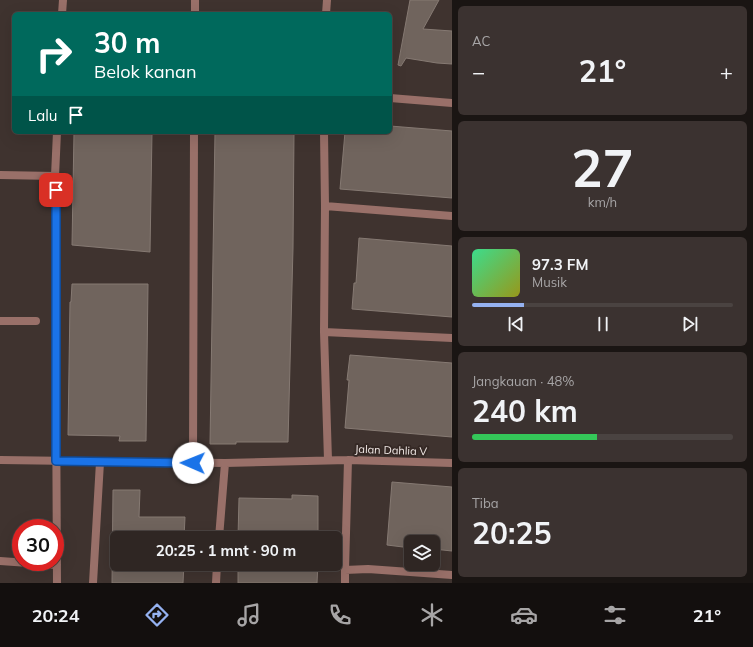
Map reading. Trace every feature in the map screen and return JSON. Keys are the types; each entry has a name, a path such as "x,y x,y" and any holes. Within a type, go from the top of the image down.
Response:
{"street":[{"path":"62,12 63,0"},
{"path":"195,0 195,12"},
{"path":"326,12 327,0"},
{"path":"392,98 452,103"},
{"path":"57,134 57,519"},
{"path":"193,463 194,134"},
{"path":"324,134 324,332 328,460"},
{"path":"0,175 56,176"},
{"path":"325,206 452,216"},
{"path":"0,321 36,321"},
{"path":"324,332 452,338"},
{"name":"Jalan Dahlia V","path":"0,460 193,463 348,460 452,463"},
{"path":"345,583 348,460"},
{"path":"93,583 100,462"},
{"path":"220,531 225,463"},
{"path":"0,561 12,562"},
{"path":"346,570 368,569 452,575"},
{"path":"57,583 58,571"},
{"path":"216,583 217,571"}],"building":[{"path":"410,0 439,0 423,29 452,31 452,64 406,58 401,66 398,65"},
{"path":"392,126 452,131 452,198 340,189 345,134 392,134"},
{"path":"74,134 152,134 150,252 72,245"},
{"path":"215,134 294,134 293,248 288,442 236,442 236,444 210,444"},
{"path":"359,238 452,246 452,317 352,309 354,283 356,283"},
{"path":"72,284 148,284 146,441 119,441 120,436 68,435 70,302"},
{"path":"350,355 452,363 452,437 345,428 349,380 347,380"},
{"path":"392,482 452,487 452,551 440,550 440,535 404,535 404,547 387,545"},
{"path":"113,490 140,490 139,517 185,517 184,531 113,531"},
{"path":"292,495 318,496 318,531 238,531 239,498 292,499"},
{"path":"112,571 184,571 183,583 112,583"},
{"path":"238,571 318,571 317,583 238,583"}],"route":[{"path":"56,190 56,461 193,463"}]}
